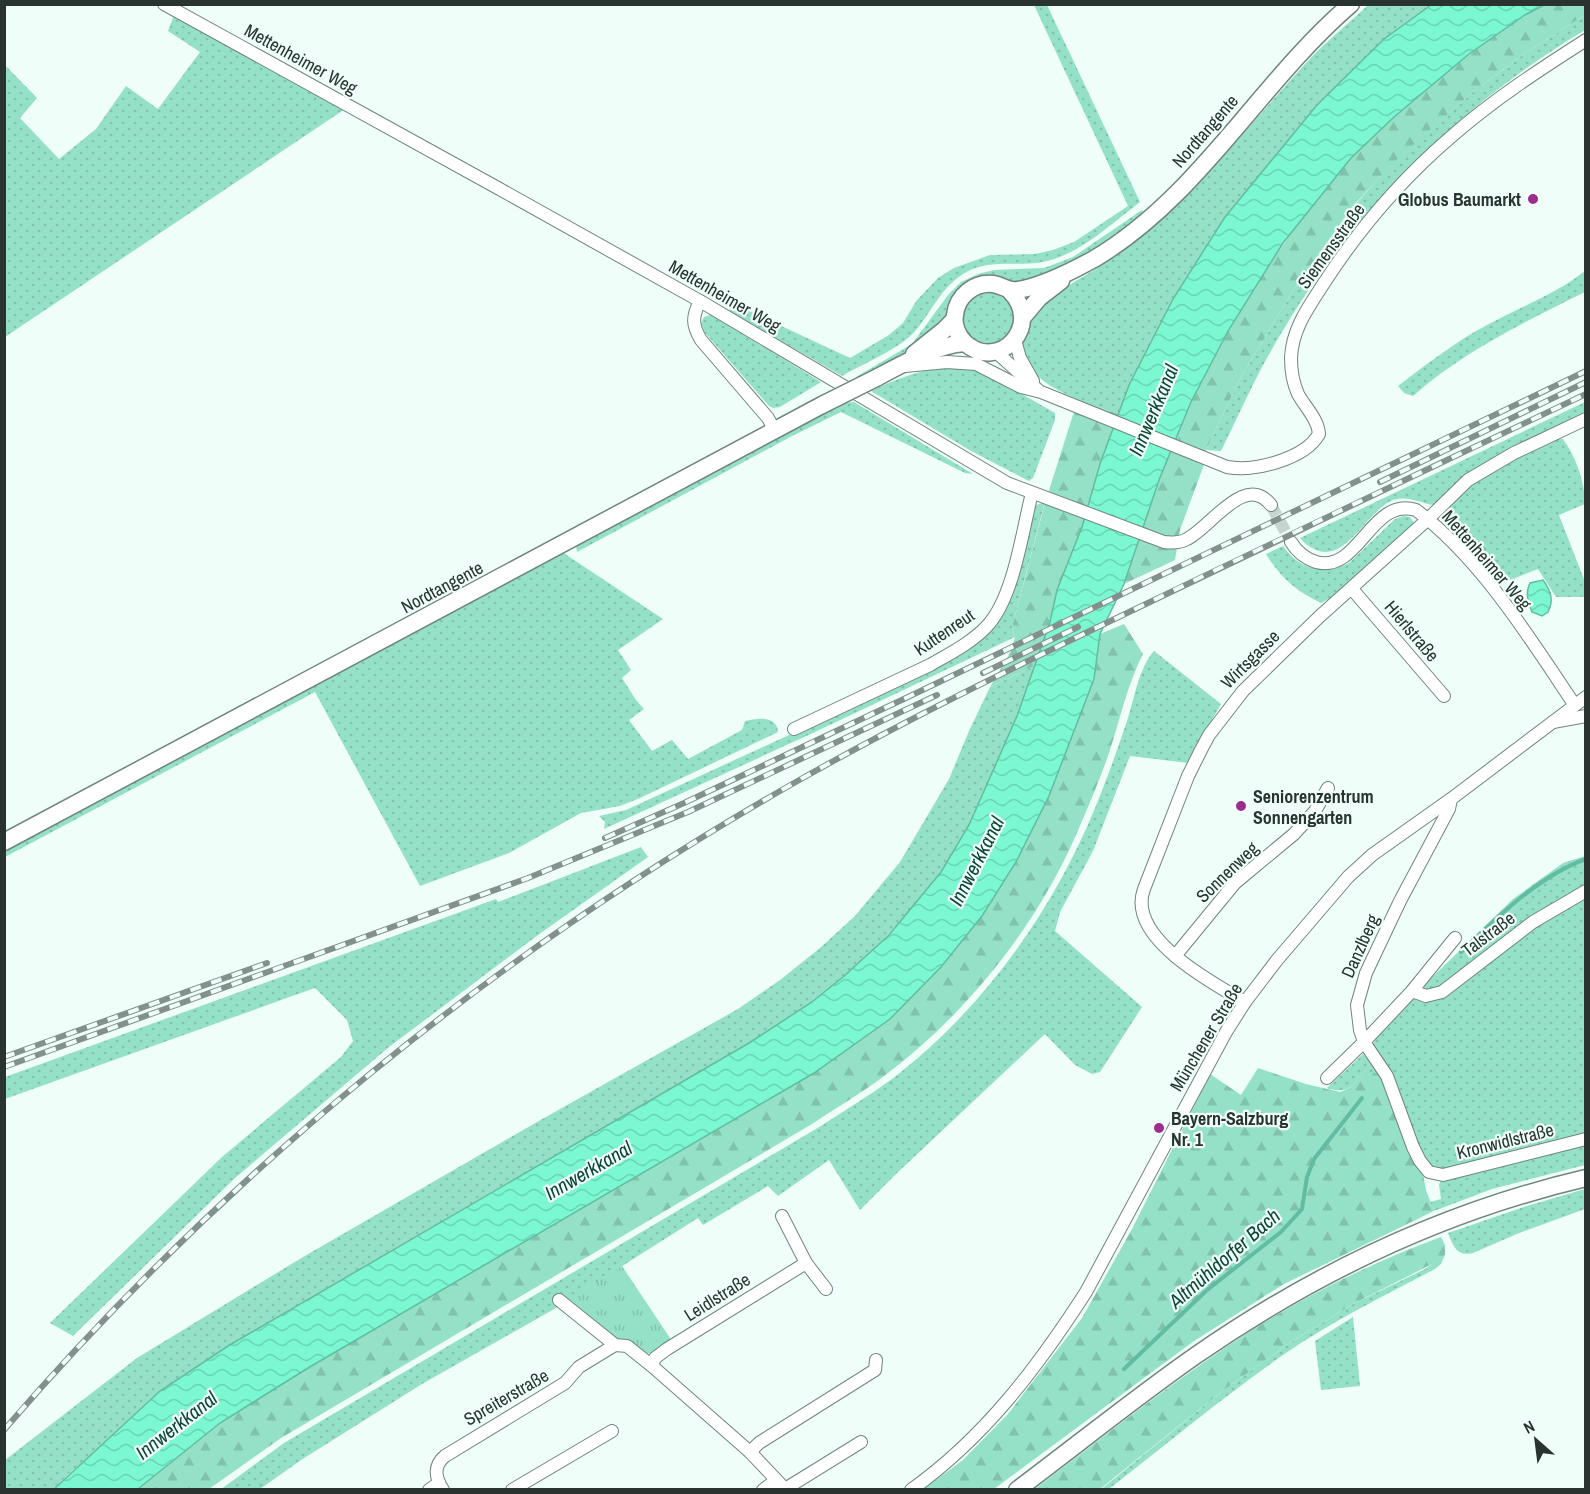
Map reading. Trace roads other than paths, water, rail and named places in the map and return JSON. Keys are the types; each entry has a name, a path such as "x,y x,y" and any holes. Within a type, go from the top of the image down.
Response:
{"main road":[{"name":"Nordtangente","path":"1015,340 1022,326 1023,317 1040,298 1076,269 1124,239 1174,196 1202,167 1294,60 1351,4"},
{"name":"Nordtangente","path":"898,366 954,320 961,297 973,287 996,284 1010,291 1032,286 1076,269"},
{"path":"1010,291 1019,303 1023,317"},
{"path":"954,320 965,343 984,352 1002,349 1015,340"},
{"name":"Nordtangente","path":"4,842 822,405 898,366 948,346 965,343"},
{"path":"1017,1490 1194,1356 1289,1296 1352,1262 1457,1217 1526,1193 1586,1178"}],"street":[{"name":"Mettenheimer Weg","path":"164,4 496,186 700,302 1008,483 1154,540 1173,543 1185,541 1197,534 1229,505 1245,495 1263,497 1271,505"},
{"name":"Siemensstraße","path":"1041,392 1227,467 1254,469 1288,457 1318,437 1319,429 1294,382 1291,357 1293,338 1298,325 1332,271 1384,204 1450,137 1503,95 1586,40"},
{"path":"700,302 693,318 694,328 701,340 768,418 775,430"},
{"path":"1015,340 1020,358 1041,392"},
{"path":"995,351 1041,392"},
{"path":"898,366 947,362 976,364 1021,387 1041,392"},
{"name":"Wirtsgasse","path":"1245,1002 1208,981 1175,956 1146,923 1141,902 1188,776 1209,735 1243,690 1319,617 1428,519 1459,487 1481,471 1586,419"},
{"name":"Kuttenreut","path":"794,729 930,665 987,626 1007,593 1032,493"},
{"name":"Mettenheimer Weg","path":"1291,542 1296,550 1305,557 1322,563 1331,563 1350,551 1389,512 1408,507 1416,510 1459,549 1488,584 1527,635 1574,704"},
{"name":"Hierlstraße","path":"1352,589 1444,696"},
{"name":"Münchener Straße","path":"911,1490 956,1455 978,1434 1022,1384 1063,1328 1086,1292 1210,1060 1245,1002 1300,930 1348,877 1372,855 1452,799 1586,697"},
{"path":"1549,723 1586,716"},
{"name":"Sonnenweg","path":"1175,956 1235,884 1294,834 1315,811 1328,788"},
{"name":"Danzlberg","path":"1433,1174 1420,1161 1387,1076 1364,1042 1357,1005 1363,980 1452,799"},
{"name":"Talstraße","path":"1412,991 1426,996 1442,992 1524,928 1586,891"},
{"name":"Talstraße","path":"1327,1078 1412,991 1455,938"},
{"name":"Kronwidlstraße","path":"1433,1174 1443,1175 1586,1139"},
{"path":"782,1216 806,1263 826,1289"},
{"name":"Leidlstraße","path":"652,1366 656,1358 667,1349 806,1263"},
{"path":"559,1300 615,1345 627,1346 652,1366 750,1452 782,1486"},
{"name":"Spreiterstraße","path":"437,1487 437,1464 444,1456 565,1383 579,1367 615,1345"},
{"path":"750,1452 759,1443 874,1370 876,1360"},
{"path":"512,1490 612,1431"},
{"path":"763,1490 782,1486 861,1442"}],"water":[{"name":"Innwerkkanal","path":"1431,5 1544,5 1525,15 1469,54 1394,117 1351,158 1283,243 1228,331 1191,402 1159,480 1124,584 1100,634 1094,679 1049,796 1016,862 982,916 941,967 890,1019 814,1073 308,1368 220,1423 138,1489 53,1490 160,1391 228,1346 749,1043 812,1002 889,935 941,872 969,825 1017,716 1050,622 1057,590 1082,527 1100,464 1129,385 1173,299 1225,217 1317,105 1384,39"},
{"path":"1543,580 1550,592 1551,600 1548,612 1542,616 1532,612 1527,594 1530,583"}],"waterway":[{"name":"Altmühldorfer Bach","path":"1461,952 1535,886 1586,859"},
{"name":"Altmühldorfer Bach","path":"1124,1369 1207,1290 1281,1232 1302,1209 1307,1177 1314,1159 1362,1098"}],"tunnel":[{"path":"1271,505 1291,542"}],"railway":[{"path":"605,838 908,697 1586,371"},
{"path":"1380,482 1586,382"},
{"path":"4,1430 90,1335 180,1243 274,1156 371,1073 472,994 577,919 684,849 794,783 918,716 1184,585 1586,394"},
{"path":"983,673 1078,627"},
{"path":"4,1067 528,878 688,812 937,695"},
{"path":"4,1057 267,963"}],"place":[{"name":"Globus Baumarkt","path":"1533,199"},
{"name":"Seniorenzentrum Sonnengarten","path":"1241,806"},
{"name":"Bayern-Salzburg Nr. 1","path":"1159,1128"}]}
